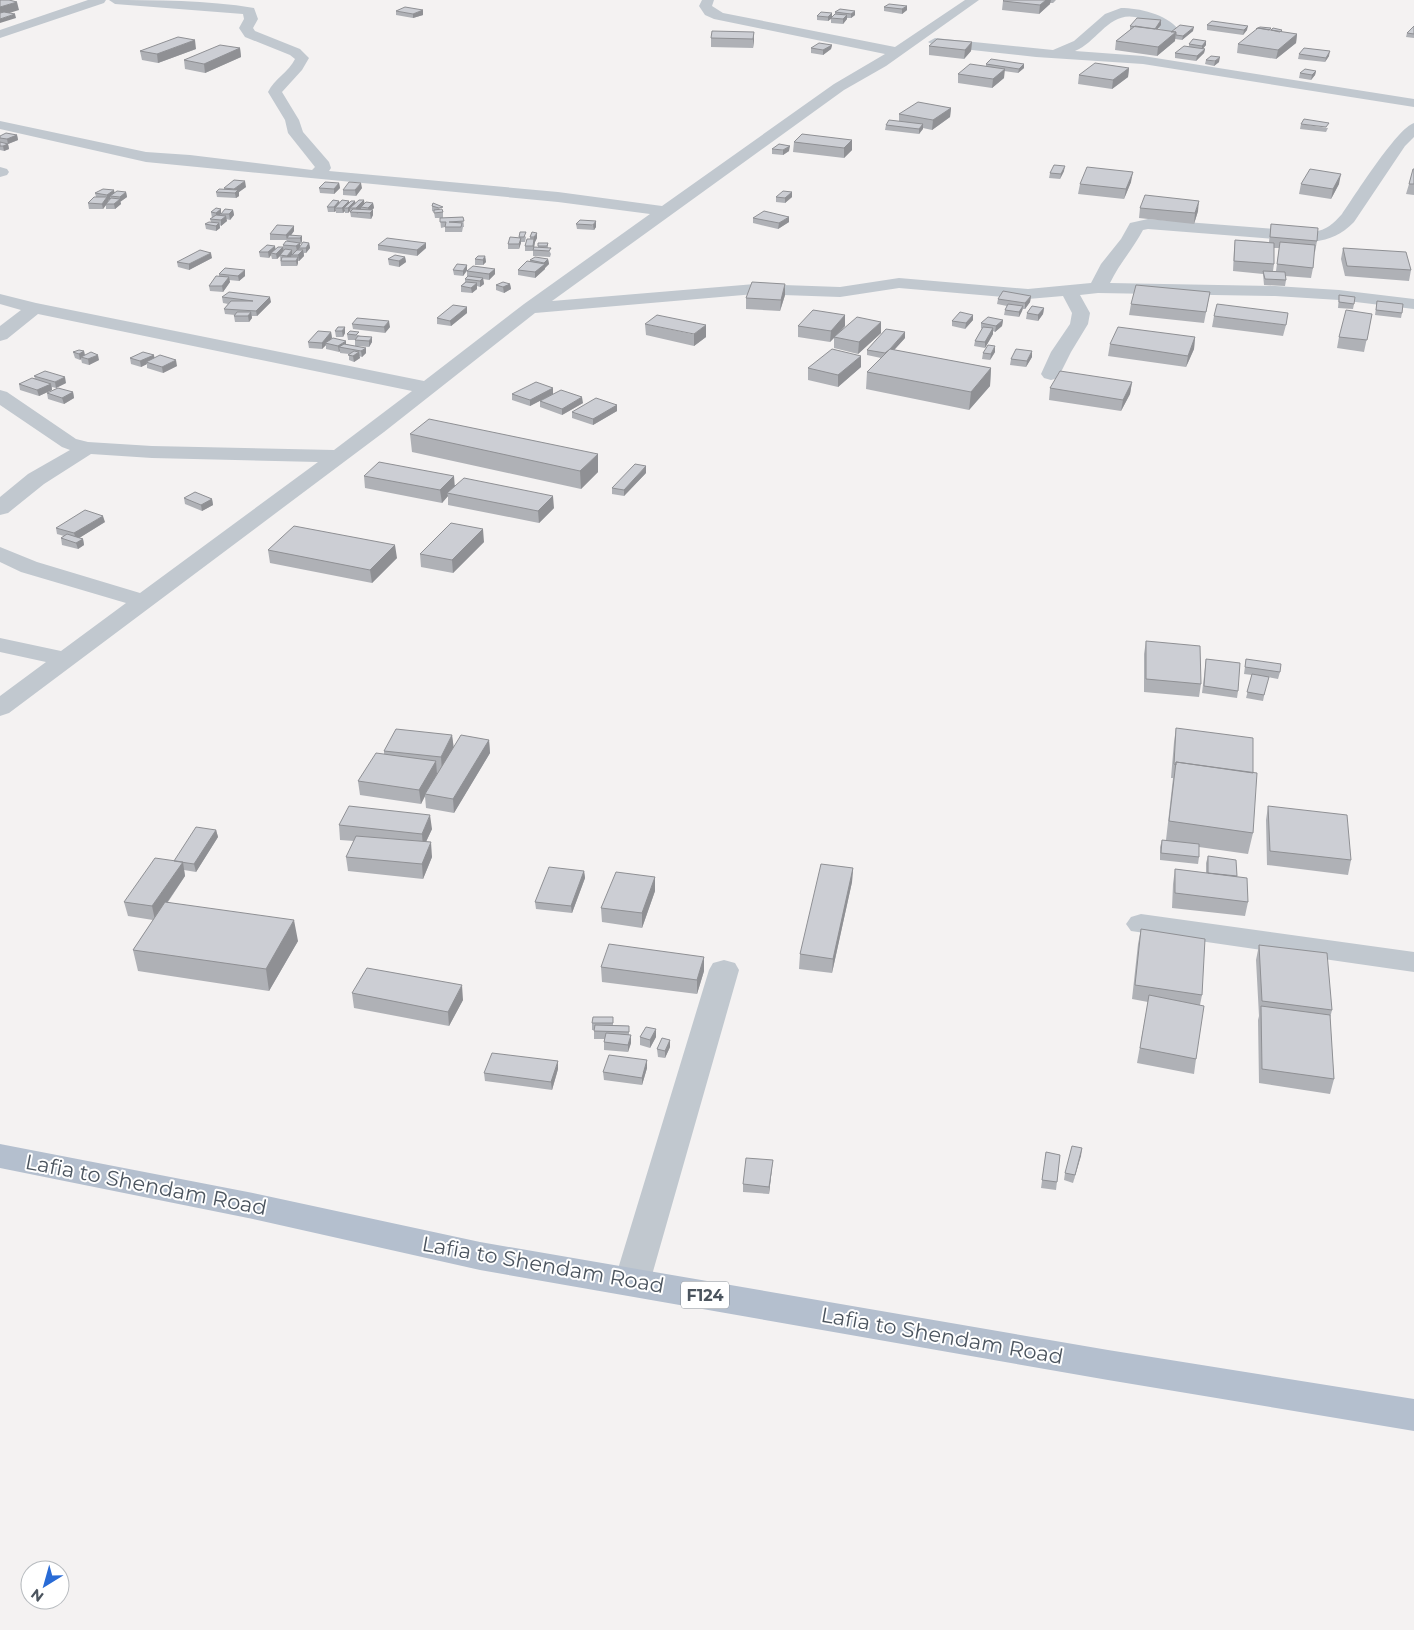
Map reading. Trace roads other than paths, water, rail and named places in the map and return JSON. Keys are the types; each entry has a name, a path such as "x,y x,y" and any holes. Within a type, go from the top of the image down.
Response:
{"main road":[{"name":"Lafia to Shendam Road","path":"0,1156 253,1206 480,1256 1108,1365 1414,1415"}],"street":[{"path":"0,34 100,0"},
{"path":"115,0 236,8 249,11 251,19 246,28 250,34 295,52 302,58 301,63 285,78 275,92 292,120 296,133 324,168 316,175"},
{"path":"708,0 705,6 710,12 719,16 897,52"},
{"path":"0,708 338,456 530,308 664,211 774,135 839,86 897,52 973,0"},
{"path":"1054,54 1079,45 1108,19 1119,13 1132,13 1150,18 1171,29"},
{"path":"914,40 1181,65 1414,103"},
{"path":"1079,45 1098,56"},
{"path":"0,125 146,157 558,197 664,211"},
{"path":"1098,288 1110,264 1129,242 1136,227 1141,225 1165,224 1313,237 1332,232 1348,218 1400,143 1414,128"},
{"path":"530,308 755,289 840,292 899,283 1004,294 1028,294 1098,288 1275,292 1339,295 1414,304"},
{"path":"1051,374 1061,352 1079,324 1081,313 1069,291"},
{"path":"0,299 34,308 427,388"},
{"path":"0,335 34,308"},
{"path":"0,396 69,443 87,448 134,452 338,456"},
{"path":"0,508 36,479 87,448"},
{"path":"0,554 29,567 143,601"},
{"path":"0,645 66,659"},
{"path":"1141,924 1414,962"},
{"path":"632,1282 724,970"}]}
